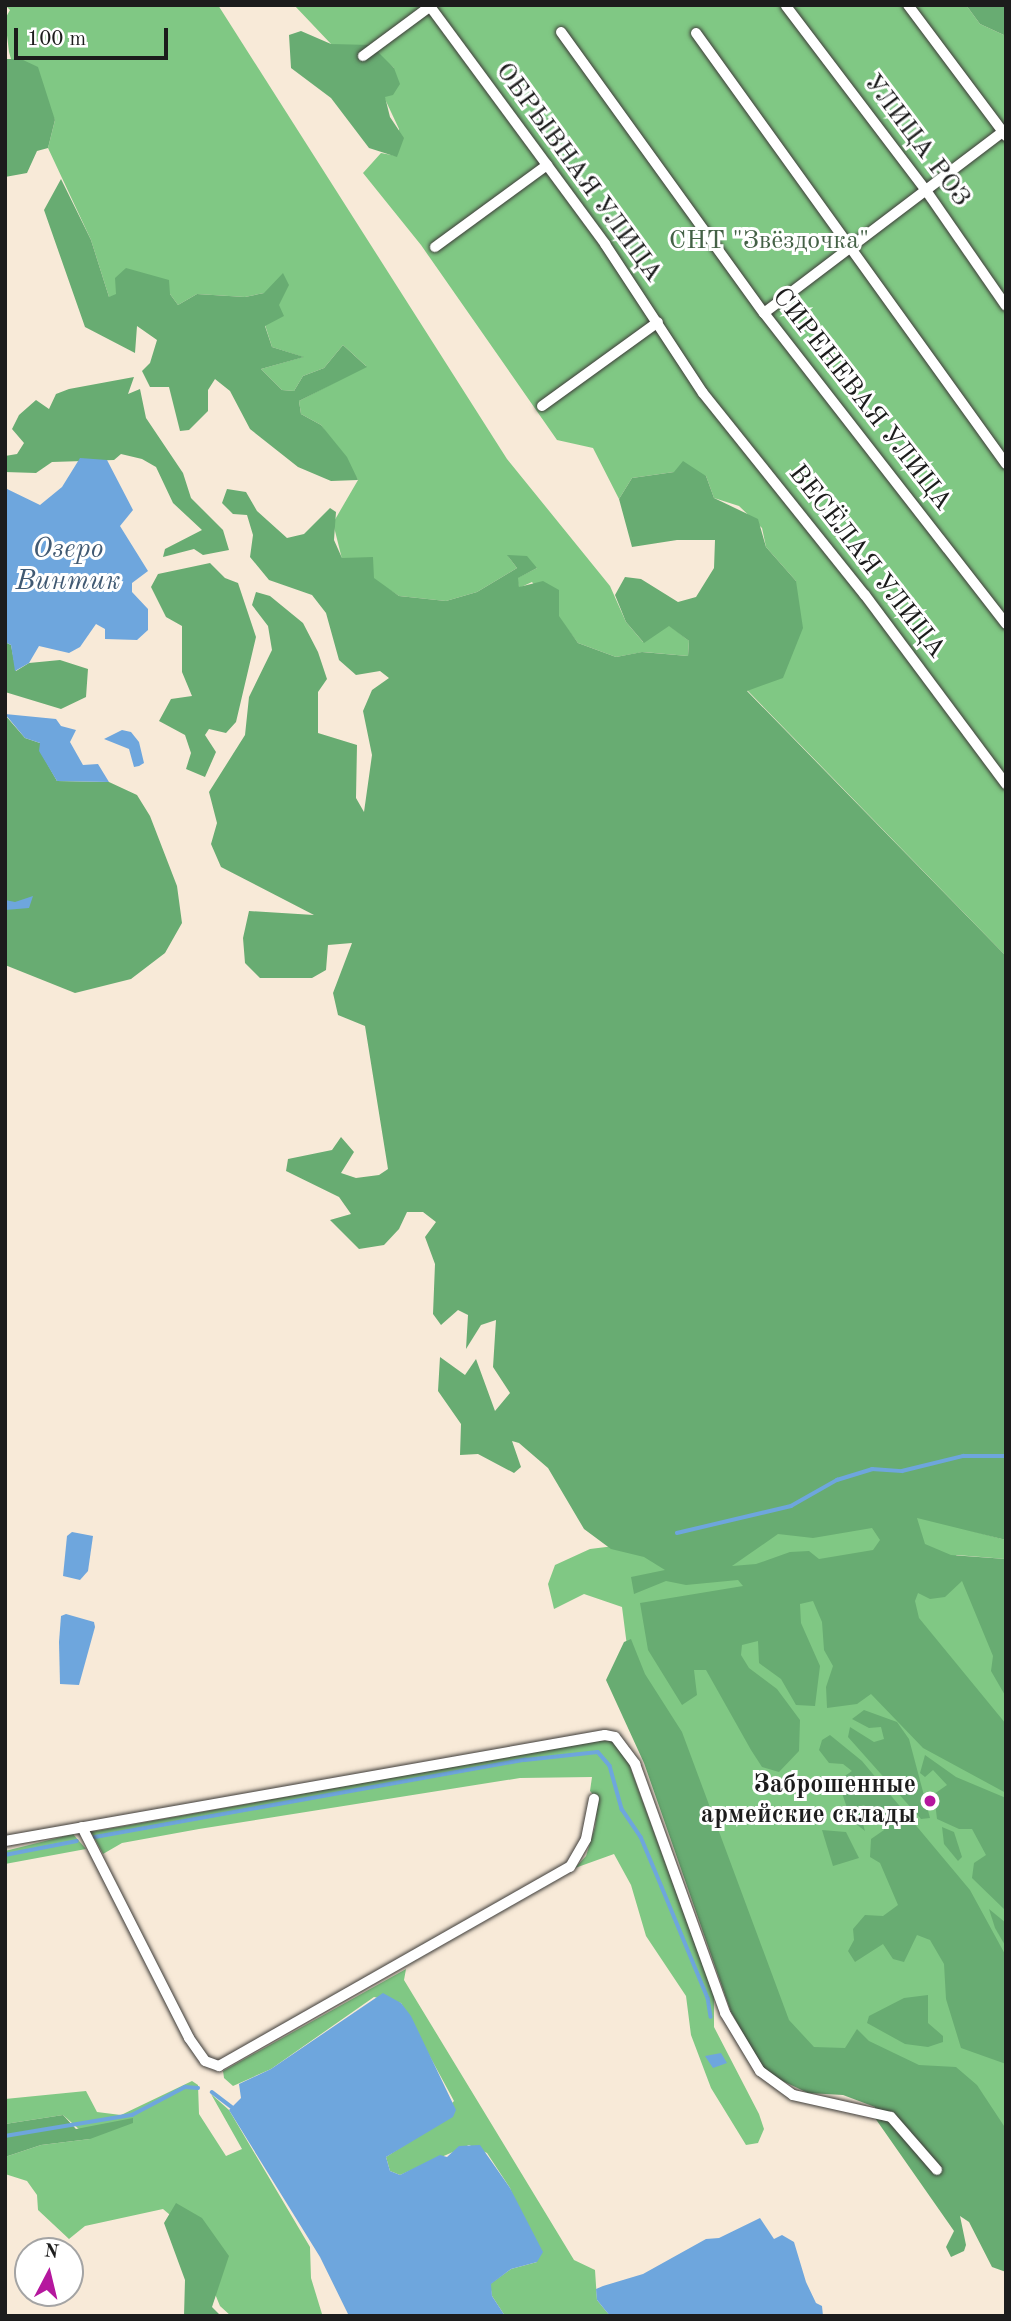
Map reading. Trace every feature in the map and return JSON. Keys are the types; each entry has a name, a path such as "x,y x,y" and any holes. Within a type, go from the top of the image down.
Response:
{"street":[{"path":"764,313 849,252 925,189 1005,132 908,5"},
{"path":"363,56 430,6"},
{"name":"ОБРЫВНАЯ УЛИЦА","path":"430,6 547,164 691,367"},
{"name":"УЛИЦА РОЗ","path":"786,6 925,189 1006,306"},
{"name":"СИРЕНЕВАЯ УЛИЦА","path":"561,32 764,313 1006,624"},
{"path":"696,33 849,252 1006,464"},
{"path":"435,247 547,164"},
{"path":"542,406 658,322"},
{"name":"ВЕСЁЛАЯ УЛИЦА","path":"691,367 703,393 865,595 1006,784"},
{"path":"5,1841 605,1735 615,1737 640,1777 725,2013 760,2071 793,2095 891,2117 937,2170"},
{"path":"82,1827 189,2038 205,2061 219,2066 570,1867 586,1839 594,1799"}],"green space":[{"path":"5,5 218,5 507,459 610,586 626,622 643,642 669,625 689,641 688,656 643,652 616,657 578,643 532,582 519,588 517,578 537,568 508,556 517,568 477,592 446,601 399,596 342,559 333,523 358,480 321,425 301,414 299,401 366,366 343,345 324,368 303,376 294,391 282,390 261,369 303,357 272,347 265,325 264,293 245,297 197,294 178,305 170,294 109,297 91,240 48,148 55,120 21,59 11,59 5,19 10,10"},
{"name":"СНТ \"Звёздочка\"","path":"294,5 966,5 980,24 1006,36 1006,956 747,690 796,581 766,547 762,528 739,506 714,498 706,476 674,472 632,478 619,499 593,448 557,440 421,245 363,173 381,153 397,156 399,129 384,97 394,68 382,58 331,44"},
{"path":"966,5 1006,5 1006,36 980,24"},
{"path":"301,31 331,44 371,45 394,68 400,84 393,95 385,97 390,117 404,138 397,157 369,148 331,98 291,68 289,35"},
{"path":"5,59 21,59 38,67 55,120 48,148 37,151 27,173 5,177"},
{"path":"61,179 91,240 109,297 116,294 115,278 126,268 169,280 170,294 178,305 197,294 245,297 264,293 283,273 289,285 279,305 284,316 265,326 272,347 304,357 261,369 282,390 294,391 303,376 324,368 343,345 367,367 299,401 301,414 321,425 347,457 358,480 331,481 298,467 250,429 230,391 215,379 208,390 208,411 189,430 180,431 169,387 150,387 142,371 150,363 157,340 137,326 135,353 85,327 44,210"},
{"path":"134,377 128,394 140,389 146,418 183,473 191,498 223,530 229,550 203,555 194,549 163,557 165,549 202,530 173,503 156,467 142,459 121,454 114,460 52,462 36,473 5,472 5,456 17,454 24,443 12,429 19,415 36,400 49,409 56,394 69,389"},
{"path":"683,461 706,476 714,498 758,519 766,547 796,581 803,628 783,678 747,691 1006,956 1006,1540 917,1518 925,1544 951,1555 1006,1559 1006,1697 991,1671 993,1656 962,1581 945,1597 930,1599 918,1593 915,1601 919,1618 1006,1724 1006,1793 923,1748 871,1694 857,1704 827,1708 826,1687 833,1666 824,1650 822,1622 813,1601 800,1604 801,1623 820,1666 815,1706 796,1705 781,1679 759,1663 758,1641 742,1645 741,1655 749,1668 777,1689 800,1720 799,1751 779,1772 762,1767 706,1670 694,1670 697,1695 682,1705 648,1650 640,1603 743,1586 738,1580 686,1585 666,1581 634,1594 631,1577 665,1570 644,1557 611,1549 584,1529 548,1468 519,1443 512,1441 521,1467 514,1473 478,1454 460,1455 461,1424 438,1391 440,1357 465,1375 476,1359 495,1411 510,1393 493,1367 496,1320 481,1325 466,1349 468,1315 458,1310 441,1325 433,1314 435,1264 425,1237 436,1222 423,1212 407,1212 399,1229 384,1245 359,1249 330,1220 351,1214 339,1197 286,1171 288,1159 332,1150 341,1137 354,1152 341,1173 356,1178 379,1175 388,1169 365,1026 338,1015 333,993 352,943 328,945 326,970 312,978 260,978 245,963 243,938 249,911 314,915 221,867 211,844 217,823 209,792 245,735 249,697 272,650 268,626 252,605 256,592 270,596 303,623 318,652 327,679 318,692 318,733 357,745 356,798 364,812 372,755 363,711 372,690 389,678 380,671 356,675 339,660 326,613 312,595 269,580 250,557 253,535 247,515 233,514 222,503 227,489 246,492 257,511 287,538 304,534 330,508 336,512 334,540 342,558 373,557 374,578 399,596 446,601 477,592 517,568 507,555 527,556 537,568 518,578 519,587 543,581 559,590 559,616 578,643 616,657 642,652 688,656 689,641 669,626 644,643 626,622 615,595 625,577 641,579 678,602 696,597 714,568 715,540 677,540 632,547 619,499 632,478 674,472","holes":["872,1528 880,1540 873,1550 819,1559 809,1551 790,1552 756,1564 732,1566 778,1534 813,1538"]},
{"path":"210,563 225,578 238,583 256,637 236,722 226,733 209,729 205,735 216,752 205,777 186,769 191,753 185,735 159,721 171,699 192,696 182,672 182,626 166,617 151,587 158,574"},
{"path":"5,642 11,645 16,671 29,663 60,660 88,669 86,697 61,709 5,692"},
{"path":"5,715 25,738 40,743 40,751 57,781 109,782 137,795 150,816 177,886 182,923 165,953 131,979 75,993 5,965"},
{"path":"931,1507 939,1522 1006,1540 1006,1559 956,1555 1006,1656 1006,2154 785,2052 627,1646 622,1607 584,1594 554,1609 548,1584 555,1565 590,1549"},
{"path":"631,1639 645,1674 682,1732 789,2020 814,2047 845,2048 857,2029 869,2041 919,2065 956,2067 977,2085 1006,2129 1006,2272 992,2267 969,2222 960,2216 966,2245 964,2251 951,2257 946,2247 954,2231 875,2118 875,2107 843,2095 808,2093 772,2076 761,2065 731,2012 644,1763 606,1680 624,1642"},
{"path":"864,1710 897,1722 909,1739 930,1818 921,1819 848,1737 850,1727 874,1742 884,1739 881,1727 869,1728 852,1719"},
{"path":"830,1735 862,1761 970,1890 1006,1956 1006,2064 961,2048 946,1999 944,1964 930,1940 917,1935 904,1962 893,1959 883,1944 855,1962 848,1951 854,1940 853,1929 865,1915 883,1916 898,1905 880,1863 870,1857 871,1839 884,1830 884,1824 864,1805 858,1807 865,1831 851,1820 840,1787 842,1778 852,1771 843,1764 829,1763 819,1750 822,1740"},
{"path":"594,1741 611,1741 625,1753 714,1996 714,2027 759,2114 764,2129 758,2143 746,2145 711,2088 691,2035 686,1996 646,1936 631,1885 614,1854 575,1868 586,1856 595,1827 598,1800 590,1791 592,1777 520,1778 122,1843 103,1854 91,1832"},
{"path":"925,1755 956,1777 1006,1798 1006,1911 972,1878 974,1863 986,1855 972,1829 959,1829 937,1819 934,1794 947,1785 933,1770 925,1777 920,1773"},
{"path":"942,1827 954,1832 962,1857 958,1861 944,1844"},
{"path":"822,1830 846,1832 859,1858 833,1866"},
{"path":"73,1834 86,1849 5,1864 5,1851"},
{"path":"989,1909 1006,1923 1006,1947 995,1928"},
{"path":"406,1969 404,1980 574,2260 595,2270 597,2300 610,2316 505,2316 492,2296 490,2284 511,2269 537,2262 510,2188 487,2153 469,2145 400,2175 390,2171 386,2157 423,2133 454,2101 401,2003 374,1997 271,2069 233,2086 224,2078 223,2071"},
{"path":"928,1995 928,2023 943,2036 943,2042 928,2047 905,2044 867,2023 869,2016 904,1998"},
{"path":"192,2081 198,2085 199,2114 226,2156 242,2149 211,2094 229,2110 310,2247 311,2278 322,2314 231,2316 220,2306 189,2231 163,2209 85,2226 71,2237 67,2237 38,2210 37,2195 27,2181 5,2174 5,2157 41,2145 90,2139 63,2115 5,2124 5,2099 86,2091 97,2112 121,2115"},
{"path":"63,2115 76,2129 133,2118 133,2123 90,2139 41,2145 5,2157 5,2124"},
{"path":"176,2203 202,2218 229,2256 212,2307 221,2316 184,2316 185,2280 164,2223"}],"water":[{"name":"Озеро Винтик","path":"80,458 107,460 133,510 120,526 148,571 132,583 132,592 148,609 148,630 137,640 105,639 105,629 96,624 80,647 69,653 39,646 29,663 15,671 11,645 5,642 5,488 40,505 62,487"},
{"path":"5,714 56,719 61,726 76,730 70,742 83,765 98,764 109,782 57,781 39,751 40,743 25,738"},
{"path":"122,730 131,732 139,742 144,763 139,766 134,767 129,749 104,739"},
{"path":"33,896 29,908 5,910 5,900 15,902"},
{"path":"72,1532 93,1536 88,1571 80,1580 63,1576 67,1536"},
{"path":"66,1614 94,1622 95,1627 79,1685 60,1684 61,1616"},
{"path":"383,1993 401,2003 411,2016 456,2110 453,2117 386,2157 390,2171 400,2175 440,2155 447,2157 459,2146 480,2145 510,2188 543,2252 537,2262 511,2269 491,2284 492,2296 505,2316 349,2316 320,2257 229,2110 241,2098 239,2084 271,2069"},
{"path":"721,2053 727,2063 713,2068 705,2056"},
{"path":"760,2218 774,2239 782,2235 794,2242 806,2282 816,2303 822,2306 823,2316 610,2316 597,2300 596,2289 643,2274 706,2239 719,2238"}],"waterway":[{"path":"677,1533 791,1506 837,1480 872,1469 902,1471 963,1456 1006,1456"},
{"path":"95,1837 525,1760 598,1752 610,1766 622,1809 641,1837 708,1998 711,2017"},
{"path":"5,1855 77,1841"},
{"path":"5,2136 132,2115 185,2087 198,2088"},
{"path":"212,2092 232,2107"}],"place":[{"name":"Заброшенные армейские склады","path":"930,1801"}]}
